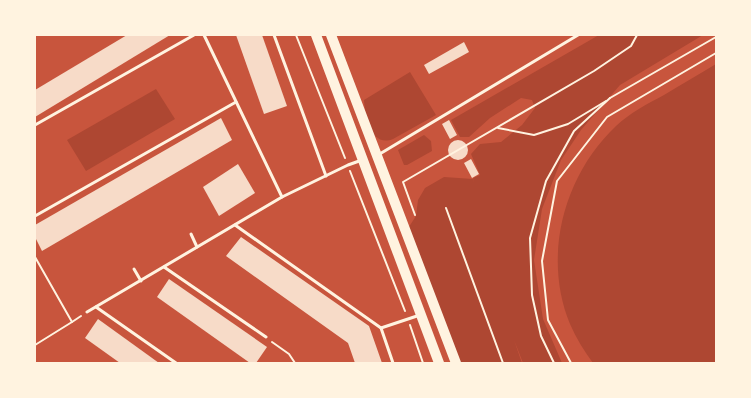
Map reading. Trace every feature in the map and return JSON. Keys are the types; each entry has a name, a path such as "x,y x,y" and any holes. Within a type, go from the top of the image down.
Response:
{"main road":[{"path":"316,35 439,363"},
{"path":"331,35 400,221 421,269 456,363"}],"lane":[{"path":"35,125 194,35"},
{"path":"204,35 282,197"},
{"path":"274,35 326,176"},
{"path":"377,155 578,35"},
{"path":"35,216 236,102"},
{"path":"88,312 282,197 363,159"},
{"path":"235,225 381,328 393,363"},
{"path":"190,234 197,247"},
{"path":"164,267 266,337"},
{"path":"134,269 141,281"},
{"path":"96,307 176,363"},
{"path":"381,328 421,315"}],"path":[{"path":"296,35 348,165 423,363"},
{"path":"415,215 403,182 594,71 631,46 637,35"},
{"path":"498,128 534,135 568,124 716,37"},
{"path":"571,363 548,320 542,261 557,181 606,118 716,53"},
{"path":"554,363 541,336 532,295 530,238 546,181 574,131 610,98"},
{"path":"446,208 503,363"},
{"path":"35,257 72,322"},
{"path":"35,345 88,312"},
{"path":"266,337 289,354 295,363"}],"shaded area":[{"path":"599,35 703,35 620,85 581,130 561,160 542,209 534,260 543,319 562,363 523,363 514,340 522,363 456,363 405,233 416,216 418,200 425,188 444,177 473,179 474,183 473,178 480,175 471,154 480,144 501,142 522,125 535,108 532,100 521,98 490,118 469,137 460,137 451,120"},
{"path":"716,64 716,363 593,363 580,344 570,324 562,298 558,271 559,244 563,218 571,192 583,168 598,146 616,126 639,109"},
{"path":"410,72 436,115 393,139 385,141 379,139 374,135 368,122 364,100"},
{"path":"156,89 175,119 86,171 67,140"},
{"path":"424,135 431,141 432,151 404,165 398,150"}],"building":[{"path":"127,35 170,35 35,117 35,90"},
{"path":"236,35 262,35 287,106 264,114"},
{"path":"464,42 469,52 429,74 424,65"},
{"path":"221,118 232,140 42,251 35,237 35,225"},
{"path":"449,120 457,135 450,139 442,124"},
{"path":"458,140 465,143 468,150 465,157 458,160 451,157 448,150 451,143"},
{"path":"471,159 479,174 472,178 464,163"},
{"path":"238,164 255,193 219,216 203,187"},
{"path":"241,237 369,326 382,363 355,363 348,343 226,256"},
{"path":"169,279 267,347 256,363 250,363 157,297"},
{"path":"98,319 159,363 120,363 85,338"}]}
